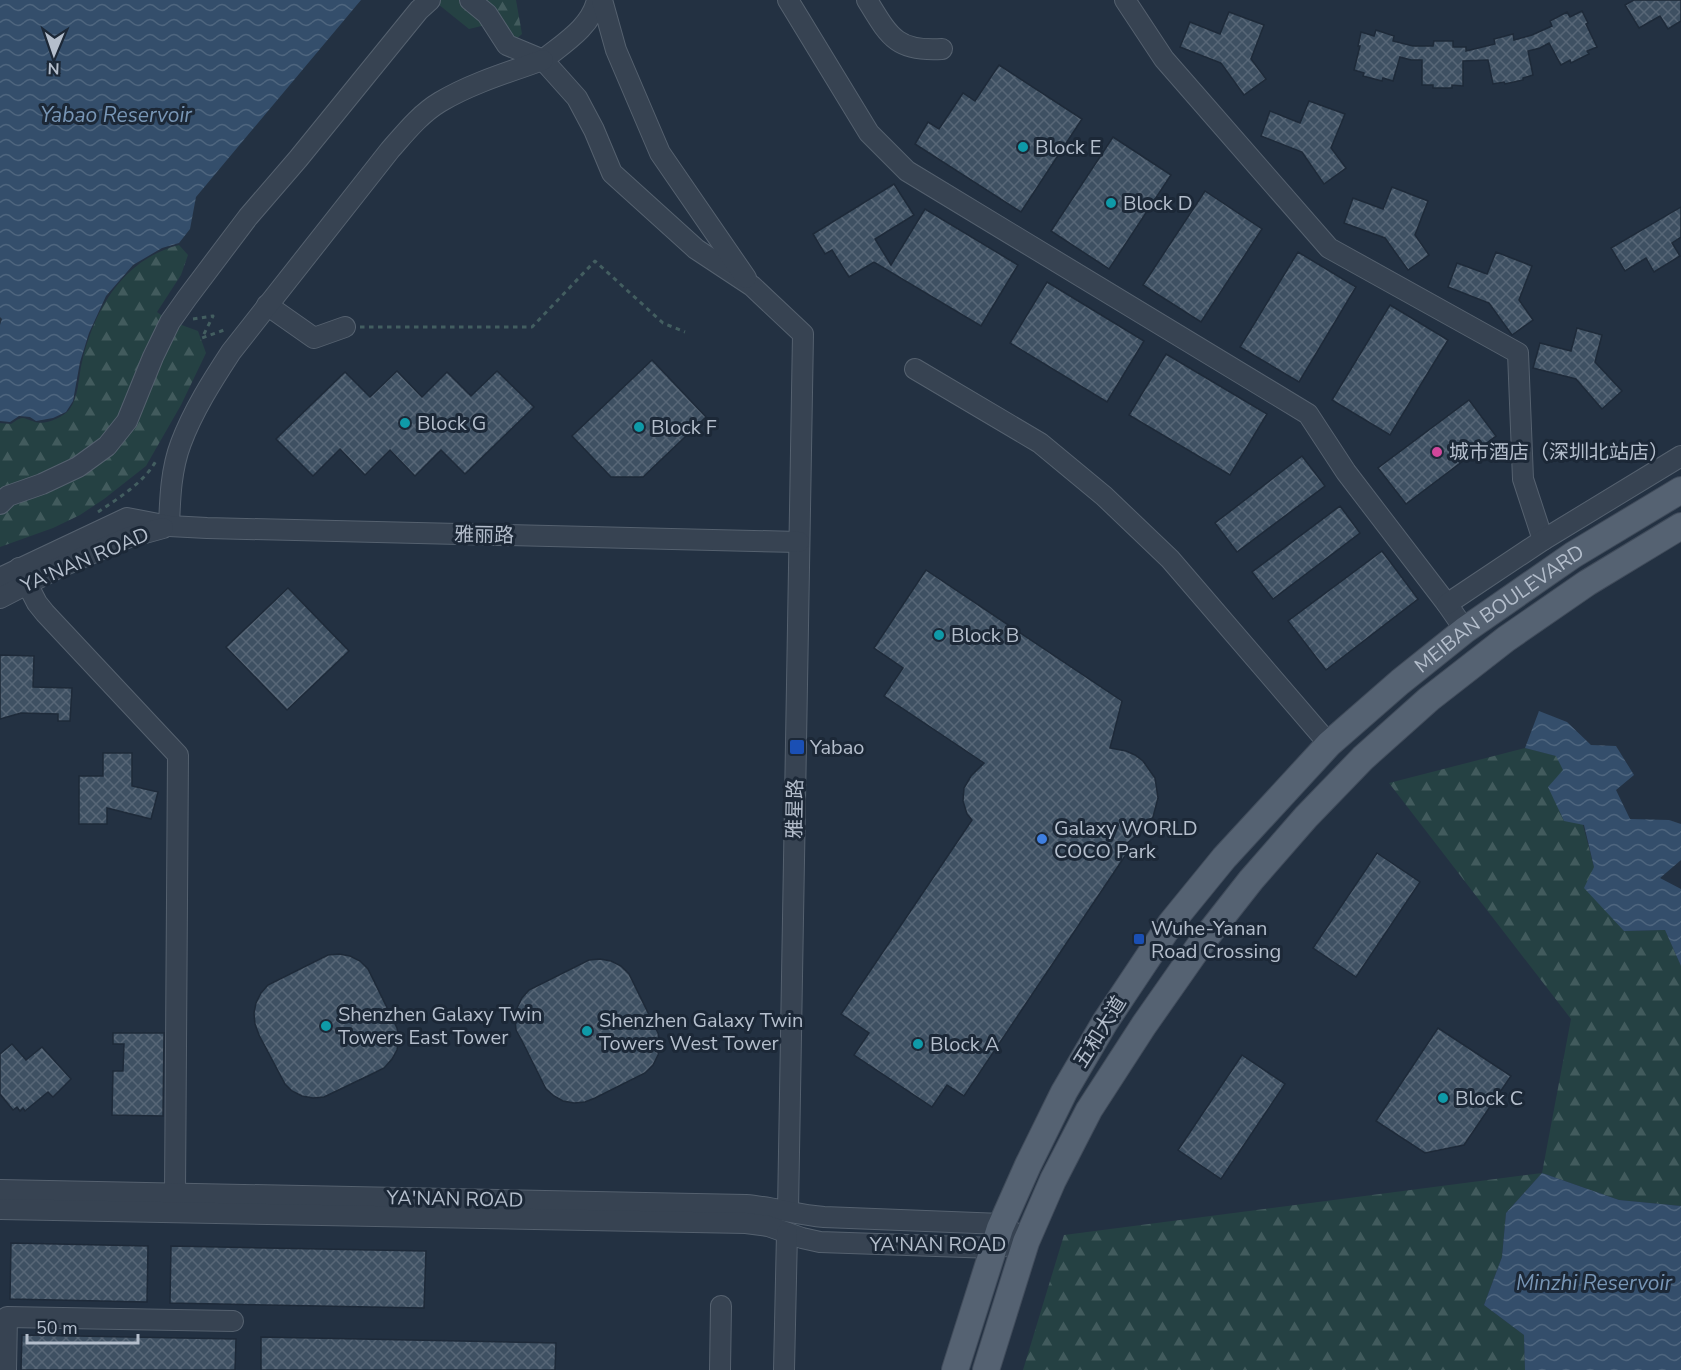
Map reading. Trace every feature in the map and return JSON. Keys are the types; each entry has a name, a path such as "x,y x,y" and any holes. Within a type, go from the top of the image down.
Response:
{"main road":[{"name":"MEIBAN BOULEVARD","path":"1329,744 1400,682 1465,630 1573,555 1681,490"},
{"name":"MEIBAN BOULEVARD","path":"1363,758 1430,699 1506,639 1587,583 1681,526"},
{"name":"五和大道","path":"955,1370 1002,1224 1064,1092 1105,1022 1171,923 1224,858 1329,744"},
{"name":"五和大道","path":"986,1370 1026,1242 1053,1180 1089,1110 1144,1025 1200,945 1251,880 1306,817 1363,758"}],"street":[{"path":"0,504 8,496 42,484 78,467 107,446 127,421 170,322 248,217 419,10 430,0"},
{"path":"470,0 486,14 507,45 543,60 577,98 594,130 612,173 696,249 752,286"},
{"path":"169,526 171,491 181,443 209,386 231,352 267,305 390,150 413,124 439,103 483,82 543,60 579,31 594,12 597,0"},
{"path":"602,0 616,50 660,153 752,286"},
{"path":"788,0 869,133 907,171 1308,414 1346,472 1447,603 1465,630"},
{"path":"867,0 888,33 897,42 914,49 942,49"},
{"path":"1125,0 1164,59 1329,248 1518,353 1523,479 1543,540"},
{"name":"雅星路","path":"752,286 803,334 788,1211"},
{"path":"267,305 314,338 345,327"},
{"path":"915,369 1040,443 1104,496 1170,559 1329,744"},
{"path":"1447,603 1543,540 1681,456"},
{"name":"YA'NAN ROAD","path":"0,598 23,576 127,518 169,526"},
{"name":"雅丽路","path":"169,526 255,530 799,542"},
{"path":"23,576 45,613 178,755 175,1193"},
{"name":"YA'NAN ROAD","path":"0,578 23,576"},
{"name":"YA'NAN ROAD","path":"0,1190 746,1205 767,1207 804,1216 1002,1224 1026,1242"},
{"name":"YA'NAN ROAD","path":"0,1209 746,1223 768,1226 820,1242 994,1248 1026,1242"},
{"path":"784,1370 787,1233"},
{"path":"720,1370 721,1306"},
{"path":"6,1370 7,1317 233,1321"}],"path":[{"path":"345,327 532,327 595,261 663,323 685,332"},
{"path":"170,322 213,316 202,338 224,330 229,334"},
{"path":"90,516 126,492 151,470 162,450"}],"green space":[{"path":"433,0 516,0 522,34 514,41 498,22 469,29"},
{"path":"179,245 188,255 181,275 157,312 168,320 198,331 206,353 181,405 146,466 80,515 53,528 0,547 0,423 11,424 23,418 39,423 48,422 69,410 76,393 82,362 94,324 114,289 142,262 159,252"},
{"path":"1525,748 1557,756 1583,825 1594,867 1624,931 1665,930 1681,966 1681,1206 1619,1200 1542,1173 1571,1019 1389,783"},
{"path":"1542,1173 1506,1213 1502,1257 1484,1305 1524,1335 1525,1370 1023,1370 1064,1235"}],"water":[{"name":"Yabao Reservoir","path":"0,0 361,0 196,197 190,229 179,243 162,248 133,265 106,296 89,333 80,362 73,401 66,412 53,418 36,421 30,417 19,416 10,422 0,421 0,325 2,319 0,317"},
{"path":"1539,711 1567,722 1591,745 1616,746 1634,775 1616,790 1630,819 1669,820 1681,824 1681,860 1660,878 1681,889 1681,966 1665,930 1624,931 1584,888 1594,867 1584,825 1564,821 1548,787 1563,770 1556,756 1525,748"},
{"name":"Minzhi Reservoir","path":"1542,1173 1619,1200 1681,1206 1681,1370 1525,1370 1524,1335 1484,1305 1502,1257 1506,1213"}],"building":[{"path":"1634,0 1681,0 1681,21 1668,29 1660,16 1639,28 1625,5"},
{"path":"1582,11 1597,47 1587,51 1589,54 1571,63 1570,60 1561,65 1549,43 1528,51 1533,75 1523,80 1493,84 1488,60 1463,61 1463,86 1452,85 1452,88 1433,88 1433,85 1422,85 1422,60 1400,57 1393,81 1383,78 1382,81 1363,76 1364,73 1354,70 1361,32 1374,36 1376,30 1394,36 1393,41 1413,46 1433,46 1434,41 1453,41 1453,47 1466,47 1466,51 1495,44 1494,39 1513,34 1514,40 1532,35 1552,26 1550,21 1567,12 1570,17"},
{"path":"1229,12 1264,25 1251,59 1266,79 1244,95 1221,63 1180,47 1190,22 1220,34"},
{"name":"Block E","path":"999,65 1082,119 1021,212 915,144 928,122 939,129 963,93 975,101"},
{"path":"1309,101 1345,114 1331,148 1346,168 1324,184 1302,152 1261,136 1270,111 1300,123"},
{"name":"Block D","path":"1113,137 1171,175 1109,269 1051,231"},
{"path":"894,184 914,215 875,239 891,265 925,209 1018,265 981,326 874,262 849,277 832,250 825,254 813,234"},
{"path":"1392,187 1428,201 1415,235 1429,255 1408,270 1385,238 1344,223 1353,198 1383,209"},
{"path":"1205,191 1262,229 1201,322 1143,285"},
{"path":"1681,207 1681,237 1672,243 1680,256 1654,272 1646,258 1625,271 1611,248"},
{"path":"1298,252 1356,287 1299,382 1240,347"},
{"path":"1496,252 1532,266 1519,300 1533,320 1512,335 1489,303 1448,287 1457,263 1487,274"},
{"path":"1047,282 1144,341 1107,402 1010,343"},
{"path":"1390,305 1448,340 1390,435 1332,400"},
{"path":"1577,328 1602,335 1595,362 1622,391 1602,409 1576,379 1533,368 1540,343 1571,351"},
{"path":"1166,354 1267,414 1230,475 1129,415"},
{"name":"Block F","path":"652,360 706,417 643,477 611,477 572,436"},
{"name":"Block G","path":"397,371 422,397 447,372 471,396 497,371 534,407 465,474 441,450 415,476 390,450 365,475 340,449 313,476 276,439 345,372 370,397"},
{"name":"城市酒店（深圳北站店）","path":"1469,400 1496,436 1406,504 1378,468"},
{"path":"1302,456 1325,486 1237,552 1215,523"},
{"path":"1340,506 1360,533 1273,599 1252,572"},
{"path":"1382,551 1418,599 1326,670 1288,621"},
{"name":"Galaxy WORLD COCO Park","path":"926,570 1122,701 1110,748 1126,751 1143,761 1155,778 1158,798 1153,817 1147,826 1124,846 1131,847 964,1096 947,1085 932,1107 854,1055 869,1033 841,1014 972,820 967,814 963,801 964,788 971,776 984,763 884,696 903,668 874,648"},
{"path":"288,588 349,651 287,710 226,647"},
{"path":"0,655 34,656 33,687 72,688 70,721 58,721 58,714 21,713 0,719"},
{"path":"103,753 132,753 132,786 158,792 151,819 107,808 107,824 79,824 79,776 103,776"},
{"path":"1377,853 1420,882 1356,977 1313,948"},
{"name":"Shenzhen Galaxy Twin Towers East Tower","path":"339,954 360,961 368,969 397,1028 399,1039 397,1050 384,1068 374,1073 324,1097 302,1096 285,1084 259,1035 255,1024 256,1003 268,985 328,955"},
{"name":"Shenzhen Galaxy Twin Towers West Tower","path":"600,959 621,966 629,974 658,1033 660,1044 658,1055 653,1065 645,1073 595,1098 585,1102 563,1101 546,1089 516,1030 517,1008 529,990 589,960"},
{"name":"Block C","path":"1438,1028 1511,1076 1464,1145 1425,1153 1376,1121"},
{"path":"113,1033 164,1033 163,1116 112,1115 113,1071 123,1071 124,1044 113,1044"},
{"path":"12,1044 26,1060 42,1047 71,1079 53,1097 48,1092 25,1111 23,1108 20,1111 17,1107 13,1110 0,1094 0,1054"},
{"path":"1242,1055 1285,1084 1221,1179 1178,1150"},
{"path":"11,1243 148,1246 147,1302 10,1299"},
{"path":"171,1246 426,1251 424,1308 170,1303"},
{"path":"22,1335 236,1339 235,1370 21,1370"},
{"path":"261,1337 556,1343 555,1370 261,1370"}],"place":[{"name":"Block E","path":"1023,147"},
{"name":"Block D","path":"1111,203"},
{"name":"Block G","path":"405,423"},
{"name":"Block F","path":"639,427"},
{"name":"城市酒店（深圳北站店）","path":"1437,452"},
{"name":"Block B","path":"939,635"},
{"name":"Yabao","path":"797,747"},
{"name":"Galaxy WORLD COCO Park","path":"1042,839"},
{"name":"Wuhe-Yanan Road Crossing","path":"1139,939"},
{"name":"Shenzhen Galaxy Twin Towers East Tower","path":"326,1026"},
{"name":"Shenzhen Galaxy Twin Towers West Tower","path":"587,1031"},
{"name":"Block A","path":"918,1044"},
{"name":"Block C","path":"1443,1098"}]}
